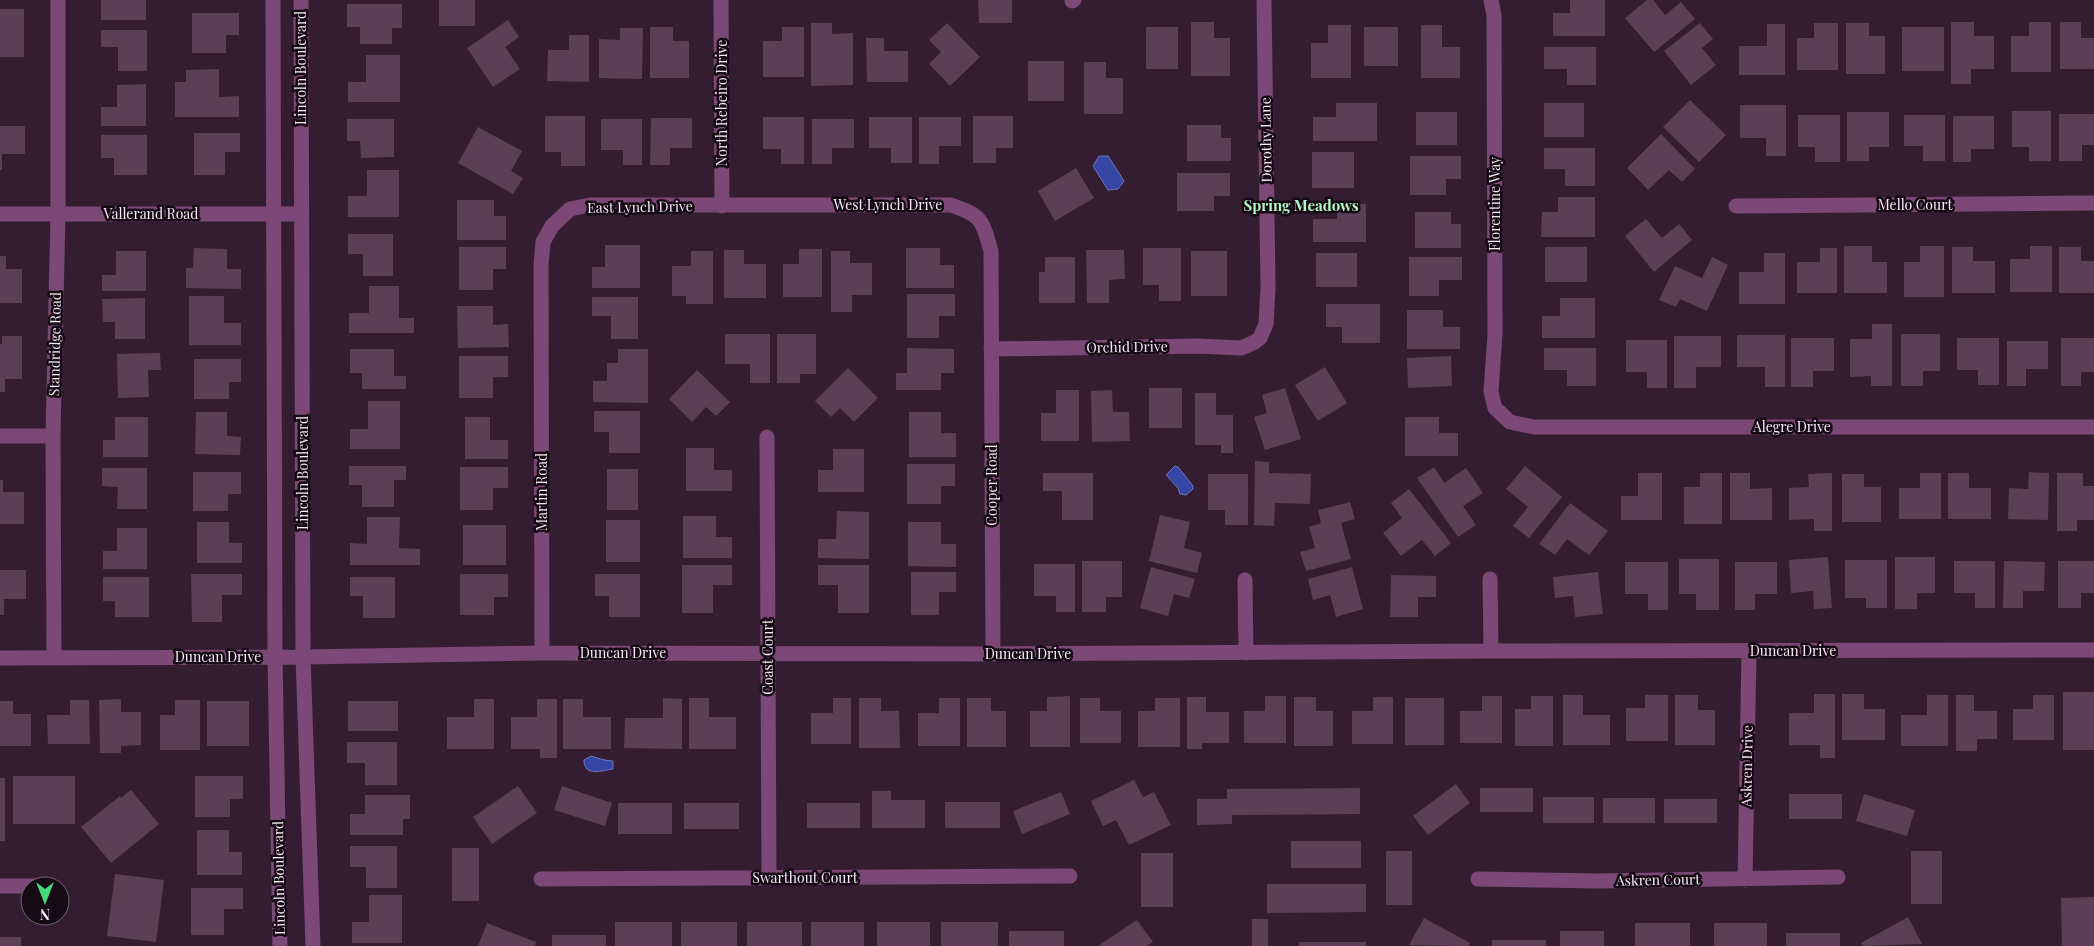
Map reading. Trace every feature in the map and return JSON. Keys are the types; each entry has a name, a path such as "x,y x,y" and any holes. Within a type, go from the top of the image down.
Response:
{"street":[{"name":"Standridge Road","path":"54,658 53,436 58,214 60,30 58,0"},
{"name":"Lincoln Boulevard","path":"273,0 276,656 280,946"},
{"name":"Lincoln Boulevard","path":"301,0 303,657 313,946"},
{"name":"North Rebeiro Drive","path":"721,0 722,206"},
{"name":"Dorothy Lane","path":"1260,338 1266,324 1268,286 1264,0"},
{"name":"Florentine Way","path":"1491,0 1494,15 1495,334 1491,392 1495,408"},
{"name":"Mello Court","path":"1736,206 2094,203"},
{"name":"East Lynch Drive","path":"542,330 543,242 552,226 570,209 590,205 722,206"},
{"name":"West Lynch Drive","path":"722,206 951,205 972,212 983,224 991,251 991,316"},
{"name":"Vallerand Road","path":"0,214 302,214"},
{"name":"Cooper Road","path":"991,316 993,654"},
{"name":"Martin Road","path":"542,330 542,653"},
{"name":"Orchid Drive","path":"991,349 1198,346 1240,348 1260,338"},
{"name":"Alegre Drive","path":"1495,408 1510,422 1534,427 2094,427"},
{"path":"0,436 53,436"},
{"name":"Coast Court","path":"766,437 769,654 769,878"},
{"path":"1490,579 1491,651"},
{"path":"1245,580 1246,653"},
{"name":"Duncan Drive","path":"0,658 303,657 542,653 993,654 2094,650"},
{"name":"Askren Drive","path":"1744,880 1750,652"},
{"name":"Swarthout Court","path":"541,879 1070,876"},
{"name":"Askren Court","path":"1478,879 1599,881 1838,877"},
{"path":"0,886 20,886"}],"shaded area":[{"path":"1099,156 1108,156 1124,181 1118,189 1108,190 1093,166"},
{"path":"1175,466 1178,467 1193,486 1193,489 1186,495 1180,494 1178,488 1166,475"},
{"path":"591,756 613,761 613,769 595,772 587,769 584,760"}],"building":[{"path":"101,0 146,0 146,20 101,20"},
{"path":"439,0 475,0 475,26 439,26"},
{"path":"978,0 1012,0 1012,23 979,23"},
{"path":"1570,0 1605,0 1605,36 1553,36 1553,13 1570,13"},
{"path":"1647,0 1653,0 1665,15 1681,2 1695,19 1654,52 1625,18"},
{"path":"347,4 402,4 402,28 392,28 392,44 360,44 360,27 347,27"},
{"path":"0,9 24,9 24,57 0,57"},
{"path":"192,13 239,13 239,35 226,35 226,53 192,53"},
{"path":"508,20 519,37 505,47 520,69 493,87 467,48"},
{"path":"1191,22 1214,22 1214,38 1230,38 1230,76 1191,76"},
{"path":"1951,22 1974,22 1974,36 1994,36 1994,69 1971,69 1971,84 1951,84"},
{"path":"2029,22 2051,22 2051,72 2011,72 2011,36 2029,36"},
{"path":"2060,22 2081,22 2081,38 2094,38 2094,69 2060,69"},
{"path":"811,23 832,23 832,34 853,33 853,85 811,86"},
{"path":"947,23 980,57 950,86 929,64 941,52 929,40"},
{"path":"1700,23 1713,39 1702,48 1716,65 1691,85 1664,51"},
{"path":"1814,23 1838,23 1838,70 1797,70 1797,38 1814,38"},
{"path":"1846,23 1869,23 1869,36 1885,36 1885,74 1846,74"},
{"path":"1767,24 1785,24 1785,75 1739,75 1739,46 1767,46"},
{"path":"1328,25 1351,25 1351,78 1311,78 1311,43 1328,43"},
{"path":"1421,25 1442,25 1442,47 1460,47 1460,78 1421,78"},
{"path":"650,27 673,27 673,41 689,41 689,78 650,78"},
{"path":"782,27 804,27 804,77 763,77 763,41 782,41"},
{"path":"1146,27 1178,27 1178,69 1146,69"},
{"path":"1364,27 1398,27 1398,66 1364,66"},
{"path":"1902,27 1944,27 1944,71 1902,71"},
{"path":"620,28 643,28 642,79 599,78 599,39 620,40"},
{"path":"101,30 147,30 147,71 118,71 118,47 101,47"},
{"path":"569,35 589,35 589,82 547,81 548,50 569,50"},
{"path":"866,38 884,38 884,51 908,51 908,82 867,82"},
{"path":"1544,47 1596,47 1596,85 1567,85 1567,69 1544,69"},
{"path":"366,55 400,55 400,102 348,102 348,82 366,82"},
{"path":"1028,61 1064,61 1064,101 1028,101"},
{"path":"1084,62 1106,62 1106,78 1123,78 1123,114 1084,114"},
{"path":"219,69 219,97 239,96 239,117 175,117 175,82 186,82 186,70"},
{"path":"146,84 146,126 101,126 101,107 117,107 117,85"},
{"path":"1690,100 1726,135 1699,162 1663,127"},
{"path":"1336,103 1377,103 1377,141 1313,141 1313,117 1336,117"},
{"path":"1544,103 1584,103 1584,137 1544,137"},
{"path":"1740,105 1786,105 1786,156 1766,156 1766,138 1740,138"},
{"path":"2012,111 2051,111 2051,161 2029,161 2029,147 2012,147"},
{"path":"1416,112 1457,112 1457,145 1416,145"},
{"path":"1847,112 1889,112 1889,147 1869,147 1869,161 1847,161"},
{"path":"2059,114 2094,114 2094,145 2082,145 2082,161 2059,161"},
{"path":"1798,115 1840,115 1840,162 1815,162 1815,147 1798,147"},
{"path":"1904,115 1945,115 1945,161 1923,161 1923,146 1904,146"},
{"path":"545,116 585,116 585,166 561,166 561,152 545,152"},
{"path":"973,116 1013,116 1013,148 996,148 996,163 973,163"},
{"path":"1953,116 1994,116 1994,149 1971,149 1971,162 1953,162"},
{"path":"763,117 804,117 804,164 781,164 781,149 763,149"},
{"path":"869,117 912,117 912,163 891,163 891,148 869,148"},
{"path":"919,117 961,117 961,146 939,146 939,164 919,164"},
{"path":"651,118 692,118 692,148 670,148 670,165 650,165"},
{"path":"347,119 394,119 394,157 361,158 360,141 347,141"},
{"path":"601,119 642,119 642,165 623,165 623,150 601,150"},
{"path":"812,119 854,119 854,148 832,148 832,164 812,164"},
{"path":"1187,125 1221,125 1221,138 1231,138 1231,161 1187,161"},
{"path":"0,126 25,126 25,154 2,154 2,170 0,170"},
{"path":"478,127 522,151 511,171 523,178 513,194 458,163"},
{"path":"194,133 240,133 240,152 225,152 225,175 194,175"},
{"path":"1661,134 1695,169 1682,182 1669,170 1648,190 1627,168"},
{"path":"101,135 147,135 147,175 114,175 114,158 101,158"},
{"path":"1544,148 1595,148 1595,186 1565,186 1565,169 1544,169"},
{"path":"1312,152 1354,152 1354,188 1312,188"},
{"path":"1410,156 1461,156 1461,179 1446,179 1446,195 1410,195"},
{"path":"1076,168 1094,198 1055,221 1038,191"},
{"path":"367,170 399,170 399,217 348,217 348,196 367,196"},
{"path":"1177,173 1230,173 1230,196 1214,196 1214,211 1177,211"},
{"path":"1558,197 1595,197 1595,237 1541,237 1542,212 1558,212"},
{"path":"457,200 494,200 494,216 506,216 506,240 457,240"},
{"path":"1337,204 1366,204 1366,242 1313,242 1313,219 1337,219"},
{"path":"1415,212 1451,212 1451,224 1461,224 1461,248 1415,248"},
{"path":"1646,219 1662,238 1679,224 1692,240 1654,272 1625,236"},
{"path":"348,234 393,234 393,276 363,276 363,254 348,254"},
{"path":"605,245 640,245 640,288 592,288 592,267 605,267"},
{"path":"1844,246 1872,246 1872,262 1887,262 1887,293 1844,293"},
{"path":"1920,246 1944,246 1944,297 1904,297 1904,262 1920,262"},
{"path":"2030,246 2052,246 2052,292 2010,292 2010,259 2030,259"},
{"path":"459,247 506,247 506,269 493,269 493,290 459,290"},
{"path":"1545,247 1587,247 1587,282 1545,282"},
{"path":"1952,247 1973,247 1973,261 1995,261 1995,293 1952,293"},
{"path":"2059,247 2081,247 2081,261 2094,261 2094,293 2059,293"},
{"path":"194,248 227,249 227,269 241,269 241,289 186,288 186,268 193,268"},
{"path":"906,248 940,248 940,265 954,265 954,288 906,288"},
{"path":"1143,248 1181,248 1181,301 1159,301 1159,285 1143,285"},
{"path":"1820,248 1837,248 1837,293 1797,293 1797,262 1820,262"},
{"path":"799,249 822,249 822,297 783,297 783,264 799,264"},
{"path":"724,250 744,250 744,264 766,264 766,298 724,298"},
{"path":"1086,250 1124,250 1125,279 1109,280 1109,303 1087,303"},
{"path":"116,251 146,251 146,291 102,291 102,275 116,275"},
{"path":"691,251 713,251 713,304 686,304 686,296 672,296 672,266 691,266"},
{"path":"831,251 850,251 850,263 872,263 872,295 852,295 852,312 831,312"},
{"path":"1191,251 1227,251 1227,296 1191,296"},
{"path":"1316,253 1357,253 1357,287 1316,287"},
{"path":"1764,253 1785,253 1785,304 1739,304 1739,272 1764,272"},
{"path":"0,256 6,256 6,269 22,269 22,303 0,303"},
{"path":"1045,257 1075,257 1075,303 1039,303 1039,272 1045,272"},
{"path":"1409,257 1462,257 1462,280 1439,280 1439,296 1409,296"},
{"path":"1712,257 1728,265 1707,311 1680,299 1676,307 1659,300 1675,266 1702,278"},
{"path":"369,286 399,286 399,318 414,318 414,333 349,333 349,313 369,313"},
{"path":"907,294 955,294 955,316 939,316 939,338 907,338"},
{"path":"189,296 224,296 224,323 241,323 241,345 189,345"},
{"path":"592,297 638,297 638,339 611,339 611,316 592,316"},
{"path":"145,298 145,339 115,339 115,322 103,322 102,299"},
{"path":"1560,298 1595,298 1595,338 1542,338 1542,316 1560,316"},
{"path":"1326,304 1380,304 1380,343 1342,343 1342,327 1326,327"},
{"path":"457,306 493,306 493,325 508,324 509,347 458,348"},
{"path":"1407,310 1443,310 1443,327 1460,327 1460,349 1407,349"},
{"path":"1872,324 1892,324 1892,386 1871,386 1871,376 1850,377 1850,339 1872,339"},
{"path":"725,334 770,334 770,383 750,383 750,364 725,364"},
{"path":"777,334 816,334 816,374 800,374 800,383 777,383"},
{"path":"1901,334 1940,334 1940,371 1923,371 1923,386 1901,386"},
{"path":"1737,335 1785,335 1785,387 1765,387 1765,367 1737,367"},
{"path":"2,336 22,336 22,379 5,379 5,392 0,392 0,344 2,344"},
{"path":"1674,336 1721,336 1721,367 1696,367 1696,388 1674,388"},
{"path":"1791,338 1834,338 1834,371 1813,371 1813,387 1791,387"},
{"path":"1957,338 1999,338 1999,385 1978,385 1978,370 1957,370"},
{"path":"2061,338 2094,338 2094,372 2081,372 2081,386 2061,386"},
{"path":"1626,340 1667,340 1667,388 1647,388 1647,372 1626,372"},
{"path":"2007,341 2048,341 2048,369 2026,369 2026,386 2007,386"},
{"path":"907,348 954,349 954,373 941,373 941,390 896,390 896,373 907,373"},
{"path":"1544,348 1596,348 1596,386 1567,386 1567,370 1544,370"},
{"path":"350,349 394,349 394,376 406,376 406,389 362,389 362,373 350,373"},
{"path":"618,349 648,349 648,403 593,402 593,381 607,381 607,363 618,363"},
{"path":"160,353 161,370 148,370 149,397 118,398 117,354"},
{"path":"459,356 508,356 508,377 493,377 493,398 459,398"},
{"path":"1451,356 1452,386 1408,388 1407,358"},
{"path":"194,359 241,359 241,382 229,382 229,399 194,399"},
{"path":"1325,367 1347,403 1318,421 1295,385"},
{"path":"848,368 878,398 854,422 840,408 831,417 815,401"},
{"path":"697,370 730,402 716,416 706,407 692,422 669,399"},
{"path":"1149,388 1182,388 1182,428 1149,428"},
{"path":"1285,388 1301,439 1265,450 1254,417 1267,413 1262,395"},
{"path":"1056,390 1079,390 1079,441 1041,441 1041,413 1056,413"},
{"path":"1112,390 1113,412 1129,412 1130,441 1092,442 1091,391"},
{"path":"1195,393 1216,393 1216,415 1233,415 1233,453 1221,453 1221,445 1195,445"},
{"path":"368,401 400,401 400,449 350,449 350,429 368,429"},
{"path":"594,411 640,411 640,453 609,453 609,432 594,432"},
{"path":"196,412 227,412 227,436 241,437 240,455 195,454"},
{"path":"909,412 941,412 941,433 956,433 956,457 909,457"},
{"path":"115,417 148,417 148,457 103,457 103,440 115,440"},
{"path":"465,417 490,417 490,440 508,440 508,459 465,459"},
{"path":"1405,417 1439,417 1439,433 1458,433 1458,456 1405,456"},
{"path":"686,448 714,448 714,470 732,470 732,491 686,491"},
{"path":"833,449 864,449 864,492 818,492 818,470 833,470"},
{"path":"1255,461 1269,462 1269,473 1311,474 1310,504 1275,503 1274,526 1254,525"},
{"path":"907,464 955,464 955,486 941,486 941,504 907,504"},
{"path":"349,466 406,466 406,480 394,480 394,507 362,507 362,485 349,485"},
{"path":"1525,466 1562,497 1529,538 1513,526 1528,507 1506,489"},
{"path":"460,467 508,467 508,488 493,488 493,510 460,510"},
{"path":"1434,467 1444,483 1466,468 1483,493 1463,506 1476,525 1458,537 1417,478"},
{"path":"102,468 147,468 147,509 117,509 118,487 102,486"},
{"path":"607,469 638,469 638,510 607,510"},
{"path":"193,472 241,472 241,494 228,494 228,511 193,511"},
{"path":"2029,472 2049,473 2048,520 2008,519 2009,488 2028,489"},
{"path":"1043,473 1093,473 1093,520 1062,520 1062,491 1043,491"},
{"path":"1638,473 1662,473 1662,520 1621,520 1621,496 1638,496"},
{"path":"1700,473 1722,473 1722,524 1684,524 1684,487 1700,487"},
{"path":"1730,473 1750,473 1750,489 1772,488 1772,520 1730,520"},
{"path":"1832,473 1832,531 1814,531 1814,519 1789,520 1789,488 1809,487 1808,474"},
{"path":"1920,473 1941,473 1941,519 1899,519 1899,488 1920,488"},
{"path":"1948,473 1969,473 1969,488 1991,488 1991,519 1948,519"},
{"path":"2057,473 2083,473 2083,486 2094,486 2094,520 2077,520 2077,531 2057,531"},
{"path":"1208,474 1248,474 1248,525 1225,525 1225,510 1208,510"},
{"path":"1842,474 1864,474 1864,487 1881,487 1881,522 1842,522"},
{"path":"0,480 3,480 3,492 24,492 24,524 0,524"},
{"path":"1409,489 1451,543 1435,556 1422,540 1401,556 1383,533 1402,518 1391,503"},
{"path":"1350,502 1355,519 1341,523 1351,559 1306,571 1300,552 1315,548 1309,527 1321,523 1318,510"},
{"path":"1570,503 1608,531 1589,555 1567,539 1555,555 1539,544"},
{"path":"837,511 869,512 869,559 818,558 818,539 836,539"},
{"path":"1160,515 1190,522 1184,548 1202,553 1197,573 1149,561"},
{"path":"683,516 716,516 716,537 732,537 732,558 683,558"},
{"path":"367,517 400,517 399,548 420,549 420,565 350,565 350,543 367,544"},
{"path":"606,520 640,520 640,562 606,562"},
{"path":"197,522 229,522 229,543 242,543 242,563 197,563"},
{"path":"908,522 941,522 941,544 956,544 956,567 908,566"},
{"path":"463,525 506,525 506,565 463,565"},
{"path":"117,528 147,528 147,569 103,569 103,551 117,551"},
{"path":"1828,557 1832,608 1814,609 1813,591 1791,593 1789,560"},
{"path":"1895,557 1935,557 1935,593 1917,593 1917,609 1895,609"},
{"path":"1679,559 1719,559 1719,610 1696,610 1696,594 1679,594"},
{"path":"1845,560 1887,560 1887,608 1866,608 1866,598 1845,598"},
{"path":"1082,561 1122,561 1122,597 1106,597 1106,612 1082,612"},
{"path":"1954,561 1995,561 1995,608 1975,608 1975,593 1954,593"},
{"path":"2004,561 2045,562 2044,591 2023,591 2023,608 2003,608"},
{"path":"2058,561 2094,561 2094,593 2081,593 2081,608 2058,608"},
{"path":"1625,562 1668,562 1668,610 1648,610 1648,594 1625,594"},
{"path":"1735,562 1777,562 1777,594 1755,594 1755,610 1735,610"},
{"path":"1034,564 1075,564 1075,612 1056,612 1056,596 1034,596"},
{"path":"682,565 732,565 732,585 713,585 713,613 682,613"},
{"path":"818,565 869,565 869,613 838,613 838,585 818,585"},
{"path":"1151,567 1195,579 1189,598 1174,594 1168,616 1140,608"},
{"path":"1352,567 1363,609 1336,617 1330,595 1313,600 1308,579"},
{"path":"0,570 26,570 26,599 4,599 4,615 0,615"},
{"path":"911,572 956,572 956,592 939,592 939,615 911,615"},
{"path":"1598,572 1603,614 1575,617 1573,596 1555,598 1553,577"},
{"path":"191,574 242,574 242,595 222,595 222,622 192,622"},
{"path":"460,574 508,574 508,597 494,597 494,615 460,615"},
{"path":"595,574 640,574 640,617 609,617 609,596 595,596"},
{"path":"1391,575 1436,576 1436,597 1418,597 1418,617 1390,617"},
{"path":"103,577 149,577 149,617 115,617 115,601 103,601"},
{"path":"350,577 395,577 395,618 363,618 363,596 350,596"},
{"path":"2063,692 2094,692 2094,750 2063,750"},
{"path":"1814,694 1835,694 1835,758 1820,758 1820,745 1789,745 1789,713 1814,713"},
{"path":"1842,694 1864,694 1864,709 1885,709 1885,740 1842,740"},
{"path":"1563,695 1583,695 1583,715 1610,715 1610,745 1563,745"},
{"path":"1645,695 1668,695 1668,741 1626,741 1626,708 1645,708"},
{"path":"1675,695 1698,695 1698,710 1715,710 1715,745 1675,745"},
{"path":"1927,695 1948,695 1948,746 1901,746 1901,715 1927,715"},
{"path":"1956,695 1974,695 1974,711 1997,711 1997,739 1977,739 1977,751 1956,751"},
{"path":"2033,695 2054,695 2054,740 2013,740 2013,709 2033,709"},
{"path":"1070,696 1070,747 1030,747 1030,711 1047,711 1047,697"},
{"path":"1265,696 1286,696 1286,743 1244,743 1244,711 1265,711"},
{"path":"1482,696 1502,696 1502,743 1460,743 1460,711 1482,711"},
{"path":"1531,696 1553,696 1553,746 1515,746 1515,709 1531,709"},
{"path":"1187,697 1206,697 1206,712 1229,712 1229,743 1202,743 1202,749 1187,749"},
{"path":"1294,697 1316,697 1316,711 1333,711 1333,746 1294,746"},
{"path":"1373,697 1393,697 1393,744 1352,744 1352,711 1373,711"},
{"path":"663,698 682,699 682,749 624,748 625,718 663,718"},
{"path":"689,698 709,698 709,717 736,717 736,749 689,749"},
{"path":"833,698 851,698 851,744 811,744 811,713 833,713"},
{"path":"859,698 881,698 881,711 899,711 900,748 859,748"},
{"path":"939,698 960,698 960,746 918,746 918,713 939,713"},
{"path":"967,698 991,698 991,711 1006,711 1006,747 967,747"},
{"path":"1080,698 1100,698 1100,711 1121,711 1121,743 1080,743"},
{"path":"1155,698 1180,698 1180,747 1138,747 1138,711 1155,711"},
{"path":"1405,698 1444,698 1444,745 1405,745"},
{"path":"121,699 121,712 141,712 141,745 121,746 121,753 100,753 99,700"},
{"path":"474,699 494,699 494,749 447,749 447,717 474,717"},
{"path":"537,699 557,699 557,758 540,758 540,749 511,749 511,717 537,717"},
{"path":"563,699 583,699 583,717 611,717 611,749 563,749"},
{"path":"70,700 89,700 90,744 48,744 47,715 70,715"},
{"path":"175,700 200,700 200,750 160,750 160,715 175,715"},
{"path":"0,701 13,701 13,714 31,714 31,746 0,746"},
{"path":"207,701 249,701 249,746 207,746"},
{"path":"348,701 398,701 398,731 348,731"},
{"path":"347,742 397,742 397,785 365,785 365,763 347,763"},
{"path":"13,776 75,776 75,824 13,824"},
{"path":"195,776 243,776 243,799 230,799 230,817 195,817"},
{"path":"0,778 5,778 5,841 0,841"},
{"path":"1134,780 1143,797 1154,792 1171,825 1129,845 1116,820 1103,826 1091,801"},
{"path":"1456,784 1470,803 1428,835 1413,816"},
{"path":"518,786 537,813 492,844 473,817"},
{"path":"562,786 612,803 605,826 554,810"},
{"path":"1360,788 1360,814 1232,815 1232,824 1197,825 1197,799 1227,799 1227,789"},
{"path":"1480,788 1533,788 1533,812 1480,812"},
{"path":"131,790 159,824 111,863 81,827 120,796 121,798"},
{"path":"872,791 891,791 891,800 925,800 925,828 872,828"},
{"path":"1061,792 1070,814 1022,834 1013,811"},
{"path":"1789,794 1842,794 1842,819 1789,819"},
{"path":"1864,794 1915,810 1907,836 1856,821"},
{"path":"365,795 410,795 410,819 403,819 403,835 350,835 350,814 365,814"},
{"path":"1543,797 1594,797 1594,823 1543,823"},
{"path":"1603,798 1655,798 1655,823 1603,823"},
{"path":"1664,799 1717,799 1717,823 1664,823"},
{"path":"945,802 1000,802 1000,828 945,828"},
{"path":"618,803 672,803 672,834 618,834"},
{"path":"684,803 739,803 739,829 684,829"},
{"path":"807,803 860,803 860,828 807,828"},
{"path":"197,830 229,830 229,852 242,852 242,875 197,875"},
{"path":"1291,841 1361,841 1361,868 1291,868"},
{"path":"350,846 397,846 397,888 366,888 366,867 350,867"},
{"path":"452,848 479,848 479,901 452,901"},
{"path":"1386,851 1412,851 1412,905 1386,905"},
{"path":"1911,851 1942,851 1942,904 1911,904"},
{"path":"1141,853 1173,853 1173,907 1141,907"},
{"path":"115,874 164,880 156,942 107,936"},
{"path":"1267,884 1366,884 1366,912 1267,913"},
{"path":"191,888 243,888 243,909 224,909 224,935 191,935"},
{"path":"369,895 402,895 402,943 352,943 352,922 369,922"},
{"path":"2094,897 2094,946 2062,946 2061,898"},
{"path":"1908,917 1922,944 1863,946 1861,943"},
{"path":"1424,918 1470,943 1469,946 1409,945"},
{"path":"1252,919 1268,919 1268,946 1252,946"},
{"path":"1137,920 1153,942 1147,946 1098,946"},
{"path":"615,922 672,922 672,946 615,946"},
{"path":"681,922 737,922 737,946 681,946"},
{"path":"747,922 802,922 802,946 747,946"},
{"path":"811,922 864,922 864,946 811,946"},
{"path":"877,922 930,922 930,946 877,946"},
{"path":"941,922 998,922 998,946 941,946"},
{"path":"487,923 536,942 535,946 478,946"},
{"path":"1635,923 1690,923 1690,946 1635,946"},
{"path":"1714,923 1767,923 1767,946 1714,946"},
{"path":"1009,931 1064,931 1064,946 1009,946"},
{"path":"1560,931 1604,931 1604,946 1560,946"},
{"path":"1786,933 1840,933 1840,946 1786,946"},
{"path":"552,935 606,935 606,946 552,946"},
{"path":"0,937 21,937 21,946 0,946"},
{"path":"1492,940 1546,940 1546,946 1492,946"},
{"path":"1299,942 1366,942 1366,946 1299,946"}],"district":[{"name":"Spring Meadows","path":"1301,206"}]}
